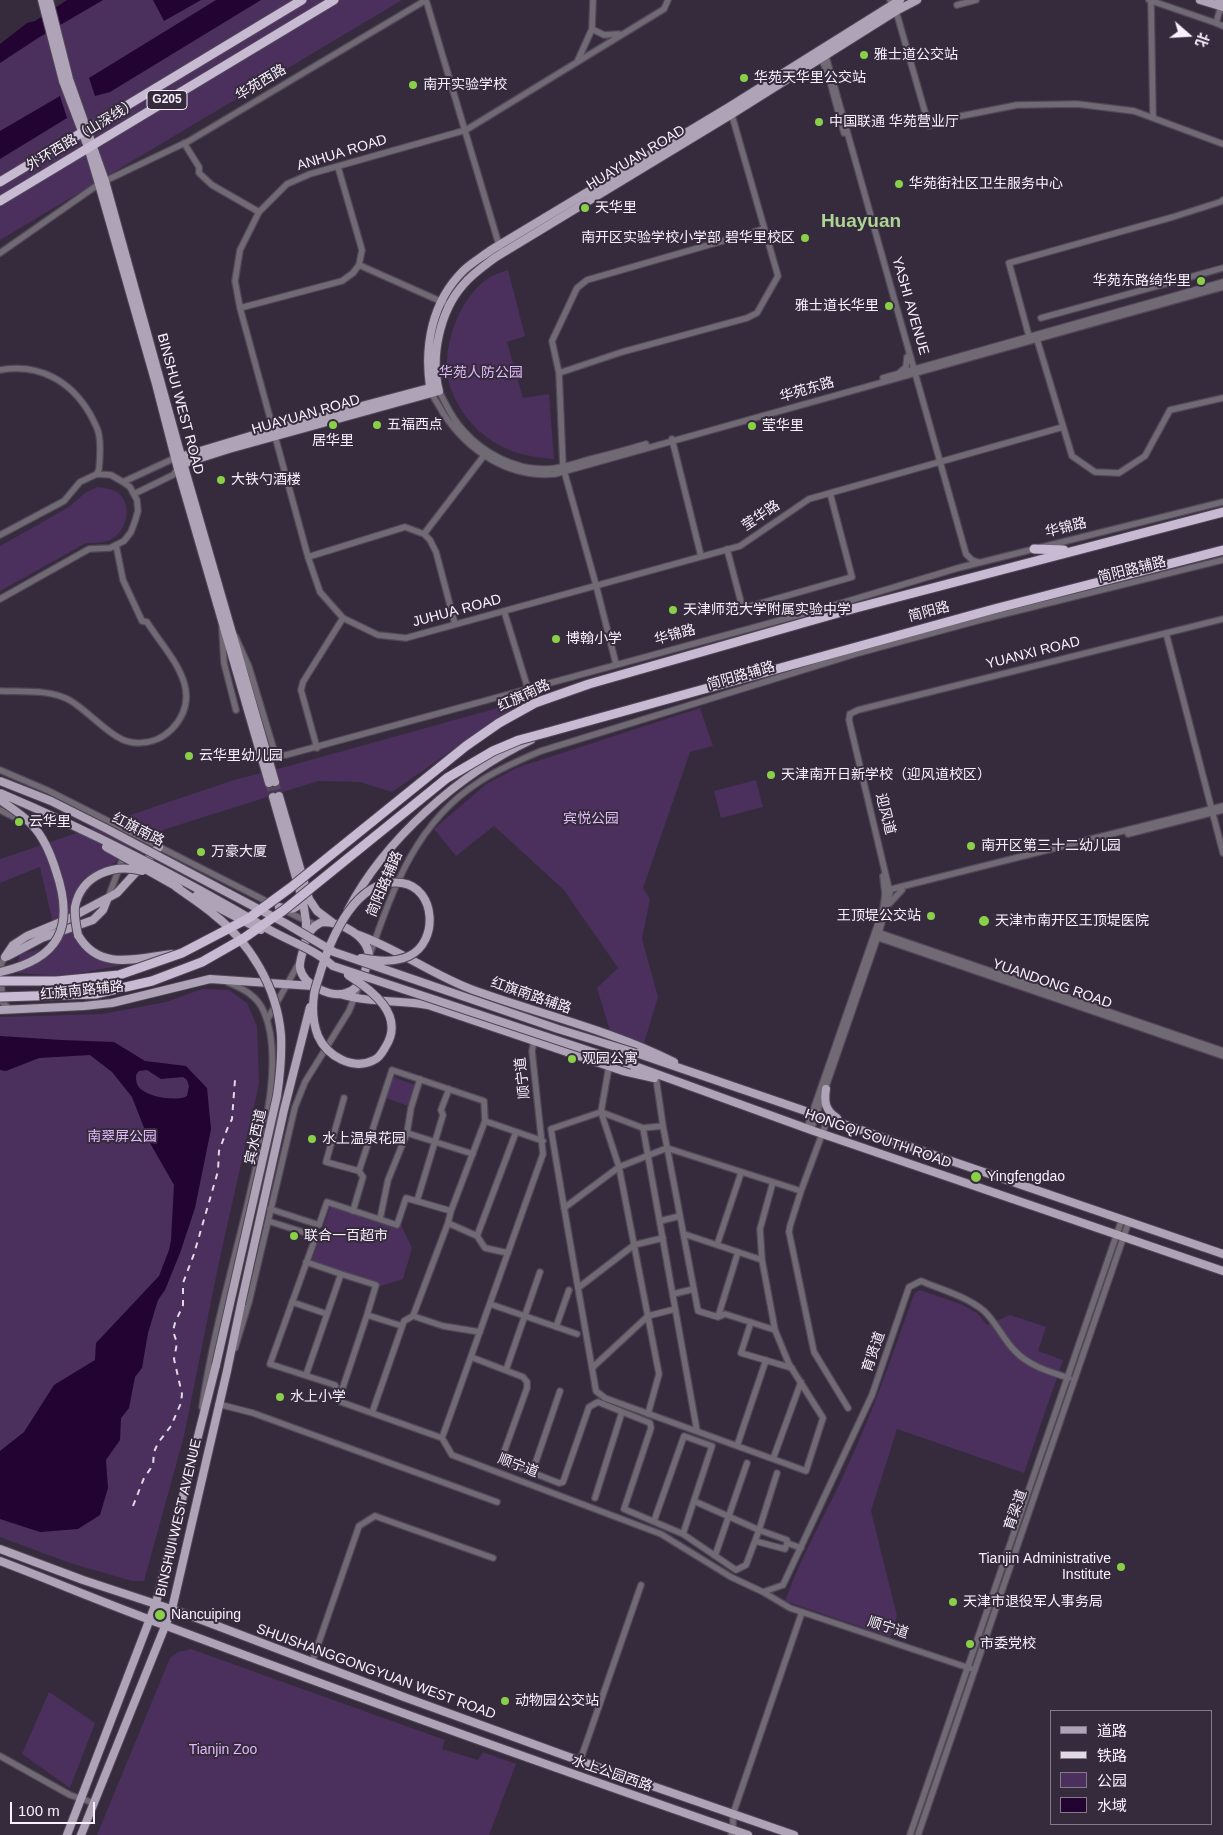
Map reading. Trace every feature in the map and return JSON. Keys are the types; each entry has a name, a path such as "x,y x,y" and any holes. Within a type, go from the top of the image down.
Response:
{"highway":[{"name":"外环西路（山深线）","path":"0,182 302,0"},
{"name":"外环西路（山深线）","path":"0,201 334,0"},
{"name":"简阳路","path":"852,609 1223,512"},
{"path":"1034,549 1076,550"},
{"name":"简阳路","path":"545,733 994,609 1223,550"},
{"name":"红旗南路","path":"0,981 57,981 119,975 182,952 249,918 290,888 466,746 499,723 534,703 589,684 852,609"},
{"path":"0,997 95,994 152,981 202,962 244,938 284,910 447,778 493,751 519,740 545,733"}],"main road":[{"name":"BINSHUI WEST ROAD","path":"42,0 48,5 55,36 102,182 153,375 180,463 222,621 272,782 231,630 184,478"},
{"name":"HUAYUAN ROAD","path":"433,391 428,351 432,328 441,302 463,271 499,245 824,56 833,46 895,4 917,0"},
{"path":"1200,0 1222,3"},
{"name":"HUAYUAN ROAD","path":"433,391 439,330 456,293 473,275 503,253 730,110"},
{"name":"HUAYUAN ROAD","path":"180,463 194,456 274,433 433,391"},
{"path":"184,478 194,456"},
{"path":"333,966 371,991 382,1001 388,1012 391,1026 390,1039 376,1060 367,1063 350,1063 333,1056 322,1044 315,1029 313,1015 314,990 325,958 343,918 363,883 382,858 414,824 466,779 503,754 545,733"},
{"name":"红旗南路","path":"0,781 51,801 115,833 285,923 330,950 408,978 700,1075"},
{"name":"红旗南路","path":"0,793 84,831 212,897 284,938 320,955 333,966 632,1065 695,1089"},
{"path":"314,990 303,977 300,962 306,938 306,921 276,796 309,899 317,911 334,924"},
{"path":"0,800 25,817 42,838 60,883 65,906 64,919 59,936 46,952 32,963 0,972"},
{"path":"84,831 106,847 175,886 249,925 284,938"},
{"path":"2,958 13,945 27,936 68,919 117,893 159,847"},
{"path":"156,875 124,867 100,872 88,883 77,901 75,910 78,935 83,945 92,952 109,960 131,960 182,952"},
{"path":"330,950 357,958 380,961 393,960 409,956 415,952 424,942 430,928 430,919 424,900 416,889 403,883 384,883 370,889 343,918"},
{"name":"宾水西道","path":"175,886 222,921 255,960 271,992 278,1013 281,1035 281,1068 277,1096 216,1365 199,1427"},
{"path":"279,907 293,910 296,908 300,904 300,891"},
{"path":"2,958 42,938 93,920 103,910 107,900"},
{"path":"306,938 317,924 322,922 334,924"},
{"name":"红旗南路辅路","path":"334,924 375,941 442,977 643,1047 700,1075"},
{"path":"340,994 348,993 360,983 369,959 364,944 356,934"},
{"name":"红旗南路辅路","path":"0,1010 112,1003 210,979 289,984 340,994"},
{"name":"宾水西道","path":"227,1371 279,1129 314,990"},
{"path":"340,994 364,1001 403,1001 428,1005 608,1066 695,1089"},
{"name":"HONGQI SOUTH ROAD","path":"700,1075 817,1113 1223,1254"},
{"path":"824,1088 826,1108 832,1115 845,1123"},
{"name":"HONGQI SOUTH ROAD","path":"695,1089 809,1129 823,1130 839,1139 1223,1271"},
{"name":"BINSHUI WEST AVENUE","path":"81,1835 172,1608 227,1371"},
{"name":"BINSHUI WEST AVENUE","path":"67,1835 156,1603 199,1427"},
{"name":"SHUISHANGGONGYUAN WEST ROAD","path":"0,1548 83,1580 172,1608 312,1662 580,1760"},
{"name":"SHUISHANGGONGYUAN WEST ROAD","path":"0,1561 165,1626 468,1738 732,1832"},
{"name":"水上公园西路","path":"580,1760 794,1835"},
{"path":"732,1832 748,1835"}],"street":[{"path":"426,0 503,253"},
{"name":"华苑西路","path":"0,253 102,182 184,143 426,0"},
{"path":"578,60 592,29 593,0"},
{"name":"ANHUA ROAD","path":"274,433 240,308 235,282 240,250 259,212 287,184 310,174 338,168 466,130 664,9 668,0"},
{"path":"958,5 976,0"},
{"path":"1153,118 1149,0 1223,26"},
{"path":"1216,23 1222,3"},
{"path":"895,4 929,126 960,116 988,110 1017,105 1050,104 1134,111 1223,144"},
{"path":"592,29 604,35 622,34"},
{"name":"YASHI AVENUE","path":"824,56 966,554 972,560 981,562"},
{"path":"559,372 747,318 757,313 778,276 730,110"},
{"path":"184,143 199,167 200,173 212,184 259,212"},
{"path":"240,308 342,281 353,273 359,265 362,250 338,168"},
{"path":"1029,339 1009,263 1173,217 1223,200"},
{"path":"616,664 596,585 563,470 559,372 552,341 577,288 587,280 764,229"},
{"path":"359,265 449,305"},
{"path":"1041,318 1223,268"},
{"name":"华苑东路","path":"912,370 1029,339 1223,282"},
{"name":"华苑东路","path":"1036,337 1223,286"},
{"path":"1036,337 1072,456 1095,472 1119,474 1145,456 1170,410 1223,398"},
{"name":"华苑东路","path":"433,391 462,430 485,453 524,467 563,470 899,375 930,364 1029,339"},
{"path":"899,375 906,367 909,357 919,362 930,364"},
{"path":"0,370 40,372 55,377 71,388 82,400 99,433 99,469 97,474"},
{"path":"416,394 442,404"},
{"name":"莹华路","path":"596,585 740,546 809,499 1063,427"},
{"name":"JUHUA ROAD","path":"274,433 308,557 320,592 343,618 378,635 406,638 596,585"},
{"path":"672,438 701,556"},
{"path":"424,534 485,453"},
{"path":"123,482 180,463"},
{"path":"134,494 172,475 180,463"},
{"name":"YASHI AVENUE","path":"939,463 963,555 962,563 958,568"},
{"path":"0,535 64,501 80,482 97,474 111,475 130,487 134,494 138,511 131,532 124,540 110,548 89,549 0,599"},
{"path":"727,549 744,608 852,577 830,493"},
{"name":"华锦路","path":"231,630 243,652 274,750 279,755 286,755 825,608 958,568 1223,502"},
{"path":"308,557 405,528 424,534 430,540 436,552 455,624"},
{"path":"0,691 56,695 71,701 117,737 129,742 151,742 166,734 177,723 184,708 186,692 184,678 179,666 148,622 142,621 124,580 116,545"},
{"name":"简阳路辅路","path":"369,959 400,874 412,851 450,804 486,778 540,751 697,702 934,632 1223,560"},
{"path":"934,632 994,609"},
{"path":"504,611 528,689"},
{"path":"317,748 301,690 303,682 343,618"},
{"name":"YUANXI ROAD","path":"850,714 858,710 1223,619"},
{"path":"222,621 224,663 236,710"},
{"path":"1166,633 1223,853"},
{"name":"迎风道","path":"824,1088 887,908 887,892 849,720 850,714"},
{"path":"0,770 49,791 306,921 317,924"},
{"path":"887,892 902,890 1212,811 1223,806"},
{"path":"0,810 20,819 29,819 40,814 49,816 122,853 123,858 107,900"},
{"path":"887,892 1212,811 1223,810"},
{"path":"887,908 902,890"},
{"name":"迎风道","path":"809,1129 817,1113 869,949 877,935 887,892"},
{"name":"YUANDONG ROAD","path":"877,935 890,936 1223,1051"},
{"name":"YUANDONG ROAD","path":"877,935 1223,1056"},
{"path":"2,958 2,1002 12,1010"},
{"path":"267,1020 300,962"},
{"path":"199,1427 214,1343 262,1140 273,1061 270,1028 264,1010 255,998 240,987 220,979"},
{"path":"227,1371 249,1302 295,1107 305,1082 349,1011 360,983"},
{"name":"顺宁道","path":"534,1041 532,1052 543,1154 442,1438 452,1454 661,1534 731,1577 763,1592 790,1608 975,1670"},
{"path":"608,1066 601,1112 619,1167 659,1374 648,1414"},
{"path":"359,1171 392,1070 484,1101 485,1122 450,1211 448,1223 413,1316 404,1321 402,1326 372,1413"},
{"path":"656,1078 663,1126 698,1311 718,1316 725,1314 775,1330"},
{"path":"380,1219 388,1180 407,1132 411,1108 420,1079"},
{"path":"417,1201 443,1115 441,1110 449,1089"},
{"path":"344,1098 326,1162 359,1171 363,1177 353,1211"},
{"path":"663,1126 643,1128 601,1112 551,1129 596,1391 605,1398 806,1471 824,1418 792,1368 775,1330 762,1260 760,1229 773,1182"},
{"path":"817,1113 823,1130"},
{"path":"828,1118 801,1191 789,1232 812,1346 828,1377 848,1408"},
{"path":"485,1122 543,1141"},
{"path":"643,1128 697,1431"},
{"path":"407,1132 473,1154"},
{"path":"477,1236 516,1132"},
{"path":"564,1208 619,1167 667,1148 801,1191"},
{"path":"717,1245 741,1173"},
{"path":"442,1438 341,1402 335,1385 270,1364 327,1202 397,1225 406,1198 450,1211"},
{"path":"270,1209 319,1225"},
{"path":"660,1221 680,1216"},
{"name":"育梁道","path":"918,1835 1125,1220"},
{"path":"268,1221 316,1236"},
{"path":"448,1223 477,1236 485,1248 508,1253"},
{"path":"684,1234 762,1260"},
{"path":"578,1288 634,1245 663,1238"},
{"path":"718,1316 738,1252"},
{"path":"306,1262 376,1285 339,1397"},
{"path":"506,1370 540,1272"},
{"path":"306,1375 341,1274"},
{"name":"育贤道","path":"763,1592 783,1585 801,1548 872,1395 909,1287 921,1281 966,1299 990,1318 1014,1350 1023,1358 1045,1370 1070,1379"},
{"path":"673,1294 694,1289"},
{"path":"556,1327 569,1290"},
{"path":"292,1302 327,1314"},
{"path":"490,1304 577,1334"},
{"path":"592,1368 648,1316 675,1309"},
{"path":"367,1315 402,1326"},
{"path":"413,1316 443,1326 480,1332"},
{"path":"751,1322 741,1353 792,1368"},
{"path":"471,1357 523,1377 527,1382 527,1388 504,1452 504,1458 508,1463 559,1483 563,1482 589,1407 598,1402 650,1423 651,1428 624,1509 683,1534 736,1570 746,1565 777,1474"},
{"path":"737,1446 766,1360"},
{"path":"910,1835 1070,1379"},
{"path":"773,1459 801,1382"},
{"path":"532,1473 560,1392"},
{"path":"218,1404 253,1413 497,1502"},
{"path":"595,1498 622,1412"},
{"path":"654,1521 684,1436 712,1446 683,1534"},
{"path":"715,1556 747,1463"},
{"path":"694,1501 759,1530 787,1540 787,1543 801,1548"},
{"path":"312,1662 359,1526 375,1516 493,1558"},
{"path":"755,1541 785,1549 787,1543"},
{"path":"580,1760 641,1586"},
{"path":"732,1832 733,1814 802,1612"},
{"path":"0,1756 70,1795 94,1803"}],"green space":[{"path":"73,0 402,0 0,240 0,46"},
{"name":"华苑人防公园","path":"508,270 525,336 507,342 523,398 549,394 554,459 517,453 500,446 484,435 461,410 448,378 448,350 451,336 462,308 480,285 492,276"},
{"path":"98,487 117,492 125,503 127,516 122,529 117,535 106,541 86,543 0,591 0,546 69,507 86,492"},
{"path":"523,701 392,792 360,782 318,781 147,835 99,876 81,901 77,927 93,950 134,963 64,976 15,973 20,954 58,945 40,867 0,883 0,859 234,780"},
{"name":"宾悦公园","path":"700,708 713,746 690,752 643,888 650,899 642,939 658,997 644,1043 610,1031 597,988 618,968 564,890 494,826 456,856 434,829 485,785 516,768"},
{"path":"756,780 763,807 721,818 714,791"},
{"name":"南翠屏公园","path":"202,989 229,990 247,1003 257,1026 259,1084 219,1262 184,1436 144,1581 132,1581 70,1563 0,1537 0,1017 102,1014 166,1002"},
{"path":"393,1077 415,1085 408,1106 386,1098"},
{"path":"332,1202 400,1223 412,1248 403,1279 378,1287 311,1262"},
{"path":"920,1290 963,1305 977,1313 987,1325 1010,1315 1046,1327 1038,1351 1063,1360 1024,1473 897,1429 871,1511 897,1616 890,1637 785,1601 799,1566 858,1443 883,1381 913,1297"},
{"name":"Tianjin Zoo","path":"191,1649 445,1740 442,1749 478,1760 483,1752 516,1764 489,1835 97,1835 170,1658 178,1652"},
{"path":"49,1692 95,1723 70,1788 22,1754"}],"water":[{"path":"67,0 103,0 0,63 0,44 27,23 35,21"},
{"path":"153,0 201,0 164,21"},
{"path":"216,0 261,0 110,92 95,96 89,78"},
{"path":"60,96 67,118 0,159 0,131"},
{"path":"0,1036 114,1042 145,1061 186,1066 207,1088 211,1129 195,1208 180,1253 165,1290 158,1300 148,1333 142,1368 135,1377 129,1408 121,1418 120,1440 106,1460 108,1488 100,1515 78,1529 40,1532 0,1519 0,1451 24,1432 54,1385 95,1360 96,1343 159,1276 171,1240 174,1185 150,1143 132,1097 112,1072 90,1055 39,1058 6,1071 0,1070","holes":["147,1070 161,1079 183,1077 187,1080 189,1086 187,1096 176,1099 154,1096 138,1086 136,1075 139,1071"]}],"tunnel":[{"path":"275,782 279,796"},
{"path":"269,783 273,797"}],"railway":[{"path":"133,1506 144,1478 153,1465 154,1452 158,1443 171,1426 181,1403 182,1394 174,1359 177,1343 173,1331 183,1305 183,1283 194,1254 218,1171 219,1151 232,1119 235,1080"}],"place":[{"name":"雅士道公交站","path":"864,55"},
{"name":"华苑天华里公交站","path":"744,78"},
{"name":"南开实验学校","path":"413,85"},
{"name":"中国联通 华苑营业厅","path":"819,122"},
{"name":"华苑街社区卫生服务中心","path":"899,184"},
{"name":"天华里","path":"585,208"},
{"name":"南开区实验学校小学部 碧华里校区","path":"805,238"},
{"name":"华苑东路绮华里","path":"1201,281"},
{"name":"雅士道长华里","path":"889,306"},
{"name":"居华里","path":"333,425"},
{"name":"五福西点","path":"377,425"},
{"name":"莹华里","path":"752,426"},
{"name":"大铁勺酒楼","path":"221,480"},
{"name":"天津师范大学附属实验中学","path":"673,610"},
{"name":"博翰小学","path":"556,639"},
{"name":"云华里幼儿园","path":"189,756"},
{"name":"天津南开日新学校（迎风道校区）","path":"771,775"},
{"name":"云华里","path":"19,822"},
{"name":"南开区第三十二幼儿园","path":"971,846"},
{"name":"万豪大厦","path":"201,852"},
{"name":"王顶堤公交站","path":"931,916"},
{"name":"天津市南开区王顶堤医院","path":"984,921"},
{"name":"观园公寓","path":"572,1059"},
{"name":"水上温泉花园","path":"312,1139"},
{"name":"Yingfengdao","path":"976,1177"},
{"name":"联合一百超市","path":"294,1236"},
{"name":"水上小学","path":"280,1397"},
{"name":"Tianjin Administrative Institute","path":"1121,1567"},
{"name":"天津市退役军人事务局","path":"953,1602"},
{"name":"Nancuiping","path":"160,1615"},
{"name":"市委党校","path":"970,1644"},
{"name":"动物园公交站","path":"505,1701"}],"district":[{"name":"Huayuan","path":"861,222"}]}
